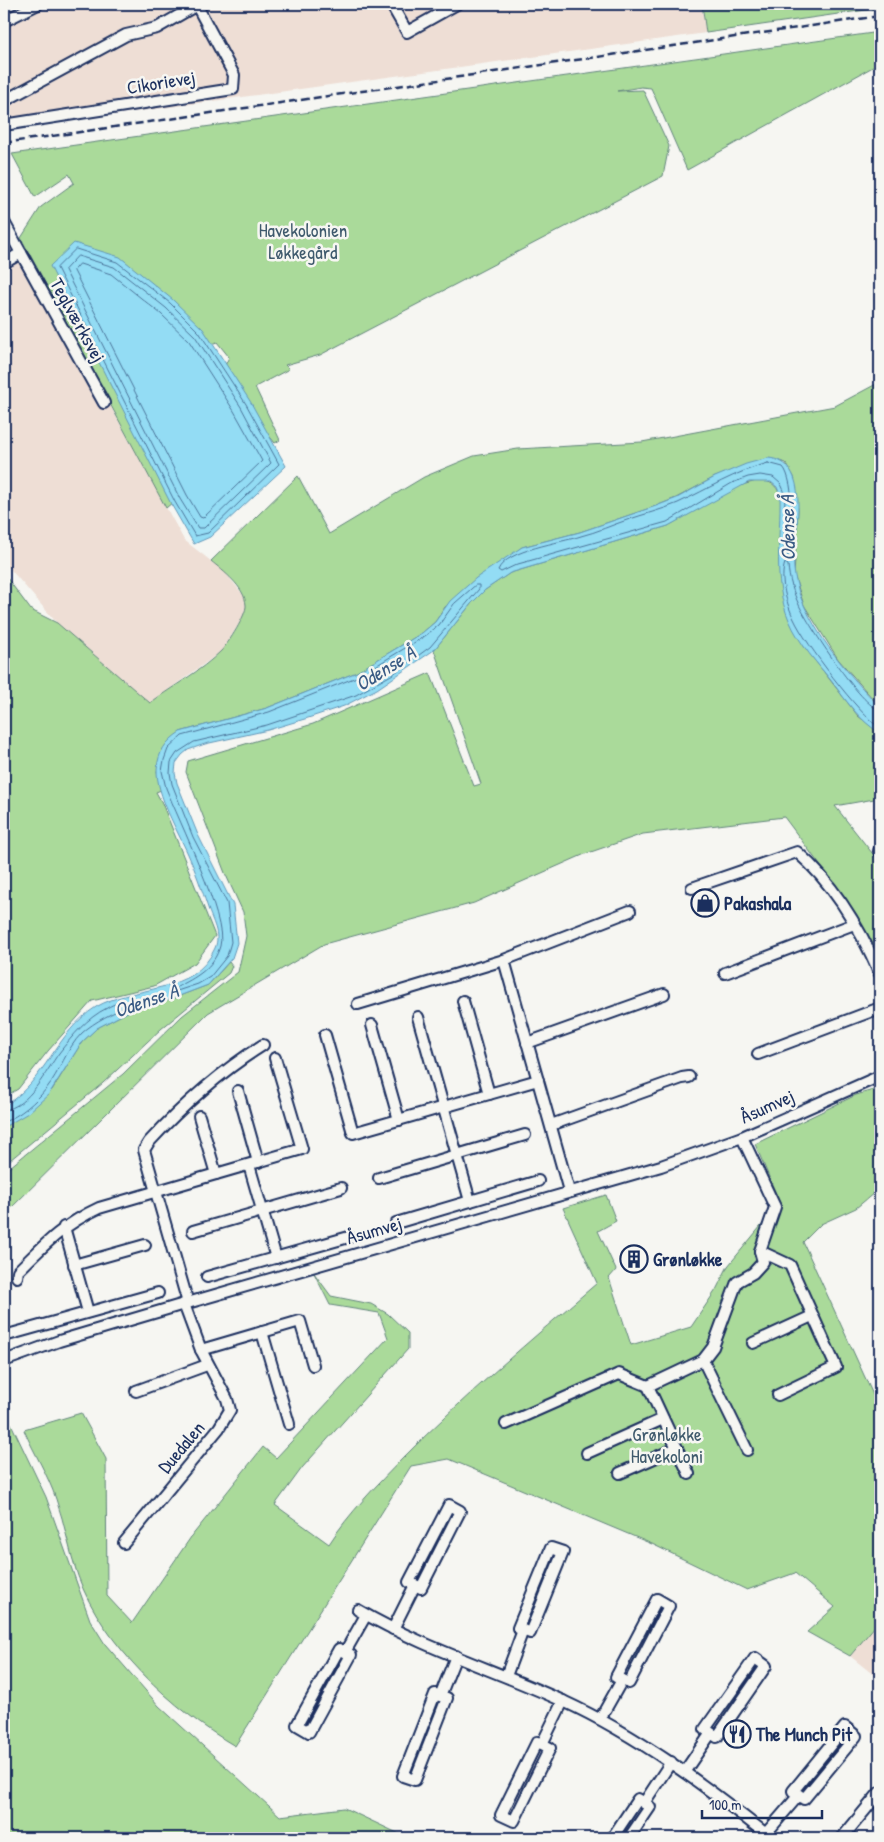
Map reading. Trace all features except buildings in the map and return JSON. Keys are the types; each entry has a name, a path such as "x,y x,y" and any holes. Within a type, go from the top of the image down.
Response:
{"street":[{"path":"4,21 38,4"},
{"name":"Cikorievej","path":"4,101 126,35 157,28 196,4 234,76 233,89 4,125"},
{"path":"391,4 407,32 456,4"},
{"name":"Teglværksvej","path":"4,222 104,403"},
{"path":"4,263 21,253"},
{"path":"692,888 797,852 828,886 854,924 880,974"},
{"path":"358,1004 504,960 630,911"},
{"path":"725,973 854,924"},
{"path":"504,960 570,1191"},
{"path":"528,1043 664,994"},
{"path":"462,1001 489,1094"},
{"path":"758,1054 880,1008"},
{"path":"418,1017 470,1201"},
{"path":"372,1025 399,1120"},
{"path":"325,1035 353,1133 538,1080"},
{"path":"186,1303 145,1156 145,1147 190,1100 263,1044"},
{"path":"17,1277 18,1271 64,1227 99,1208 302,1149 276,1058"},
{"name":"Åsumvej","path":"4,1361 59,1341 186,1303 661,1166 742,1136 880,1076"},
{"path":"551,1125 689,1077"},
{"name":"Åsumvej","path":"834,1096 880,1082"},
{"path":"238,1091 263,1211 276,1258"},
{"path":"199,1116 216,1174"},
{"path":"378,1178 525,1135"},
{"path":"648,1386 703,1360 713,1347 737,1282 752,1273 763,1262 760,1251 775,1207 742,1136"},
{"name":"Åsumvej","path":"396,1223 538,1181"},
{"path":"193,1231 341,1188"},
{"path":"64,1227 88,1312"},
{"name":"Åsumvej","path":"207,1277 349,1237"},
{"path":"74,1265 145,1245"},
{"path":"760,1251 790,1265 836,1367 778,1395"},
{"path":"4,1336 158,1293"},
{"name":"Duedalen","path":"124,1543 228,1416 230,1410 227,1399 200,1350 186,1303"},
{"path":"753,1343 812,1316"},
{"path":"200,1350 300,1321 313,1365"},
{"path":"262,1332 289,1424"},
{"path":"703,1360 748,1450"},
{"path":"136,1391 208,1365"},
{"path":"506,1424 619,1374 648,1386 689,1474"},
{"path":"587,1453 663,1419"},
{"path":"620,1473 676,1448"},
{"path":"448,1505 460,1511 422,1588 415,1585 410,1582 448,1505"},
{"path":"551,1548 563,1552 530,1633 523,1630 518,1628 551,1548"},
{"path":"393,1628 415,1585"},
{"path":"656,1599 669,1606 629,1683 622,1680 616,1677 656,1599"},
{"path":"345,1652 362,1613 456,1656 563,1701 600,1719 685,1771 766,1837 799,1795"},
{"path":"506,1676 523,1630"},
{"path":"339,1649 345,1652 351,1656 309,1732 296,1725 339,1649"},
{"path":"440,1696 456,1656"},
{"path":"755,1658 766,1666 717,1737 711,1733 705,1729 755,1658"},
{"path":"600,1719 622,1680"},
{"path":"435,1694 440,1696 447,1698 415,1780 403,1776 435,1694"},
{"path":"542,1744 563,1701"},
{"path":"845,1727 856,1736 804,1799 799,1795 793,1790 845,1727"},
{"path":"685,1771 711,1733"},
{"path":"537,1742 542,1744 550,1748 514,1822 501,1816 537,1742"},
{"path":"644,1803 671,1762"},
{"path":"842,1838 880,1792"},
{"path":"612,1838 638,1799 650,1807 629,1838"}],"shaded area":[{"path":"26,4 701,4 706,33 4,130 4,15"},
{"path":"4,212 184,540 225,572 244,596 247,606 243,617 222,651 150,703 57,623 4,562"},
{"path":"880,1620 880,1680 850,1656"}],"green space":[{"path":"702,4 880,4 880,8 706,33"},
{"name":"Havekolonien Løkkegård","path":"880,32 880,63 687,170 651,88 641,87 617,91 643,90 669,146 663,176 320,355 285,365 289,369 255,387 280,440 275,443 220,376 229,357 217,342 199,348 173,502 166,508 21,238 41,207 74,183 69,174 35,197 12,154"},
{"path":"880,382 880,707 838,659 804,605 794,575 798,510 794,477 786,463 768,458 715,477 676,498 656,506 580,532 522,547 445,607 435,622 422,633 357,672 267,708 180,732 157,771 161,790 156,792 215,936 195,963 154,986 92,1001 18,1089 4,1097 4,574 31,610 57,623 150,703 196,672 224,647 232,636 246,609 245,598 233,580 211,561 298,476 329,534 424,477 474,456 518,449 642,442 835,406"},
{"path":"760,480 773,484 780,495 803,645 858,716 880,733 880,798 835,806 880,863 880,959 841,893 784,817 643,834 585,854 474,903 324,944 208,1013 4,1215 4,1172 123,1074 182,1016 238,972 246,936 243,912 225,873 186,772 188,761 313,724 430,673 474,786 481,784 434,650 471,604 485,590 510,573 668,526 735,487"},
{"path":"229,962 232,966 229,973 161,1029 103,1083 4,1165 4,1127 52,1090 82,1042 97,1028 133,1009 158,1004 208,985"},
{"name":"Grønløkke Havekoloni","path":"880,1088 880,1188 856,1208 821,1224 803,1242 874,1397 880,1395 880,1620 850,1656 807,1632 835,1607 795,1573 747,1590 652,1544 449,1459 411,1466 235,1746 188,1714 165,1695 122,1650 104,1626 89,1601 78,1576 53,1490 24,1430 81,1413 106,1459 107,1596 132,1623 191,1537 263,1447 276,1458 388,1338 379,1313 330,1305 314,1273 331,1296 371,1304 388,1314 408,1333 408,1349 302,1468 275,1505 329,1544 345,1521 426,1435 597,1283 563,1208 606,1195 616,1221 598,1231 616,1270 609,1278 631,1345 691,1327 716,1290 728,1266 780,1203 755,1144 856,1095"},
{"path":"4,1409 46,1497 90,1620 105,1644 159,1706 280,1816 344,1808 408,1838 4,1838"}],"water":[{"path":"74,243 120,257 173,300 203,329 250,401 286,466 210,537 194,544 171,504 50,266"},
{"name":"Odense Å","path":"768,458 782,462 791,471 796,483 798,515 794,563 799,593 823,640 880,707 880,733 866,723 849,704 803,645 789,620 784,605 779,574 780,495 777,487 771,482 749,482 668,526 510,573 485,590 471,604 434,650 377,689 344,706 268,730 205,744 188,750 182,755 176,763 177,783 198,835 233,905 237,943 232,958 208,985 158,1004 135,1008 97,1028 82,1042 49,1094 28,1113 4,1127 4,1106 31,1083 70,1030 82,1018 96,1007 111,1000 178,982 193,974 206,963 215,948 217,938 215,928 199,881 160,790 157,769 159,757 171,739 180,732 267,708 357,672 422,633 435,622 450,601 476,578 522,547 580,532 656,506 677,498 715,477 746,464"}],"railway":[{"path":"4,143 880,16"}],"place":[{"name":"Pakashala","path":"705,903"},
{"name":"Grønløkke","path":"634,1259"},
{"name":"The Munch Pit","path":"737,1734"}]}
